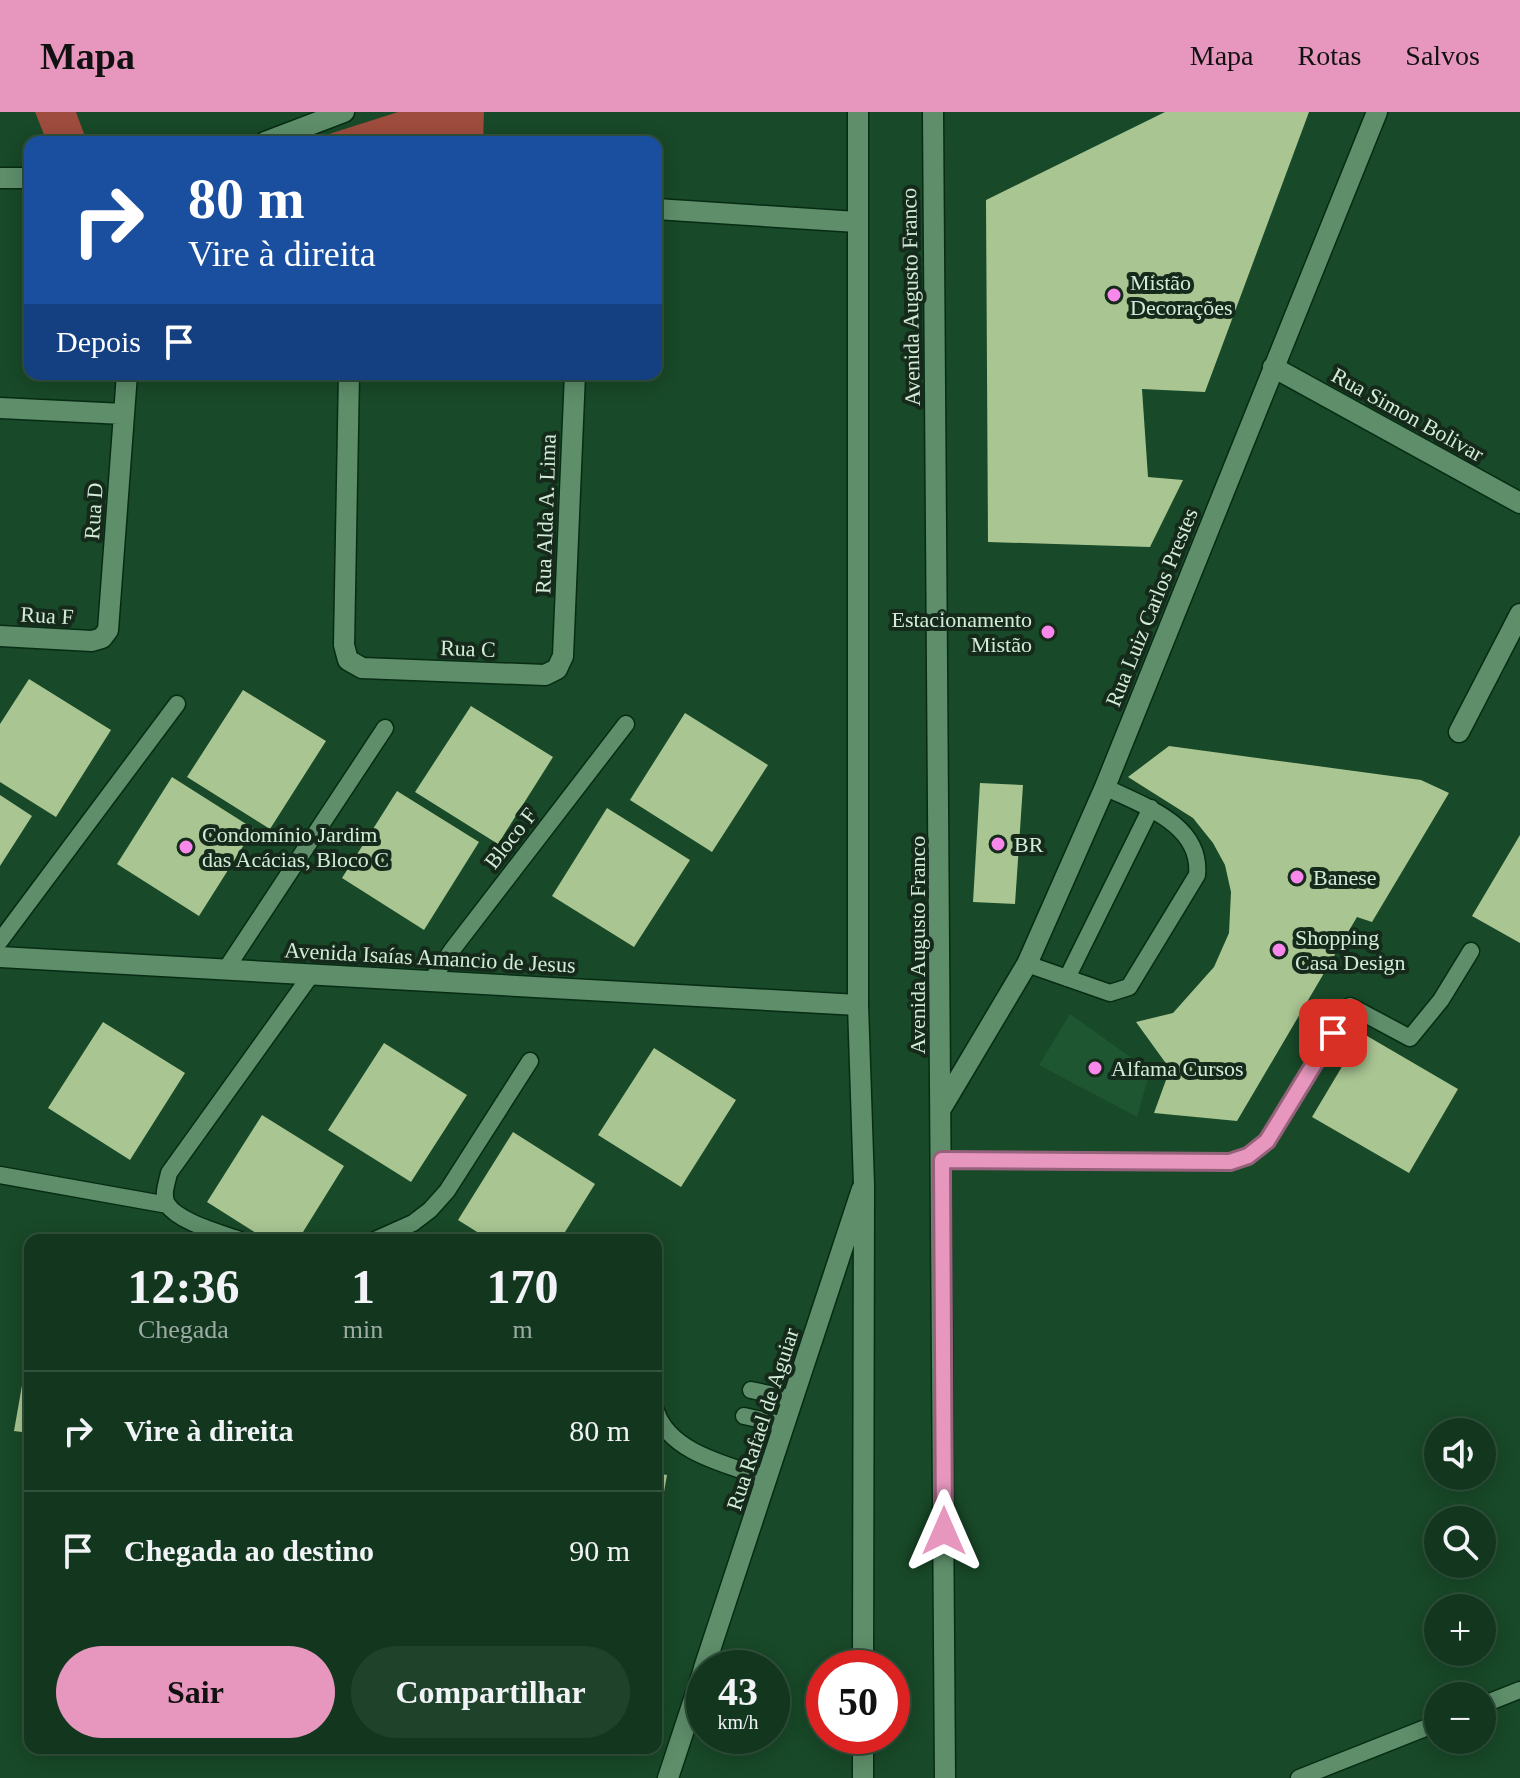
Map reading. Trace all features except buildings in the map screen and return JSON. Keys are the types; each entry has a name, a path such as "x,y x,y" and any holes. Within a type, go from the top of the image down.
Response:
{"street":[{"path":"277,136 318,116 344,112"},
{"path":"858,112 858,1005 864,1185 863,1650"},
{"name":"Avenida Augusto Franco","path":"933,112 945,1778"},
{"name":"Rua Luiz Carlos Prestes","path":"942,1107 1027,964 1105,787 1377,112"},
{"path":"0,178 24,178"},
{"path":"662,209 857,222"},
{"name":"Rua Simon Bolivar","path":"1273,367 1520,503"},
{"name":"Rua D","path":"92,641 102,638 108,630 127,380"},
{"name":"Rua C","path":"349,380 344,645 348,660 362,668 545,675 557,669 563,656"},
{"name":"Rua Alda A. Lima","path":"563,656 575,380"},
{"path":"0,408 124,414"},
{"path":"1459,732 1520,614"},
{"name":"Rua F","path":"0,636 92,641"},
{"name":"Avenida Isaías Amancio de Jesus","path":"0,957 858,1005"},
{"name":"Rua Rafael de Aguiar","path":"710,1650 864,1185"},
{"name":"Rua Rafael de Aguiar","path":"668,1778 686,1723"},
{"path":"863,1754 863,1778"}],"lane":[{"path":"0,941 177,704"},
{"name":"Bloco F","path":"431,981 626,724"},
{"path":"226,969 385,728"},
{"path":"1027,964 1110,993 1129,987 1197,875 1199,859 1191,842 1166,818 1105,787"},
{"path":"1067,978 1151,808"},
{"path":"942,1160 1230,1162 1248,1156 1267,1141 1350,1006 1410,1038 1441,1000 1471,951"},
{"path":"168,1205 164,1193 169,1173 311,975"},
{"path":"388,1234 413,1223 447,1191 530,1061"},
{"path":"0,1175 168,1205 190,1221 224,1234"},
{"path":"751,1390 794,1399"},
{"path":"744,1416 785,1425"},
{"path":"662,1424 665,1430 691,1449 768,1479"},
{"path":"1496,1699 1520,1690"},
{"path":"1299,1778 1424,1729"}],"shaded area":[{"path":"35,112 76,112 85,136 45,136"},
{"path":"398,112 484,112 483,136 326,135"},
{"name":"Alfama Cursos","path":"1070,1014 1150,1071 1137,1117 1039,1065"}],"place":[{"name":"Mistão Decorações","path":"1114,295"},
{"name":"Estacionamento Mistão","path":"1048,632"},
{"name":"BR","path":"998,844"},
{"name":"Condomínio Jardim das Acácias, Bloco C","path":"186,847"},
{"name":"Banese","path":"1297,877"},
{"name":"Shopping Casa Design","path":"1279,950"},
{"name":"Alfama Cursos","path":"1095,1068"}],"route":[{"path":"944,1531 942,1160 1230,1162 1248,1156 1267,1141 1333,1033"}]}
